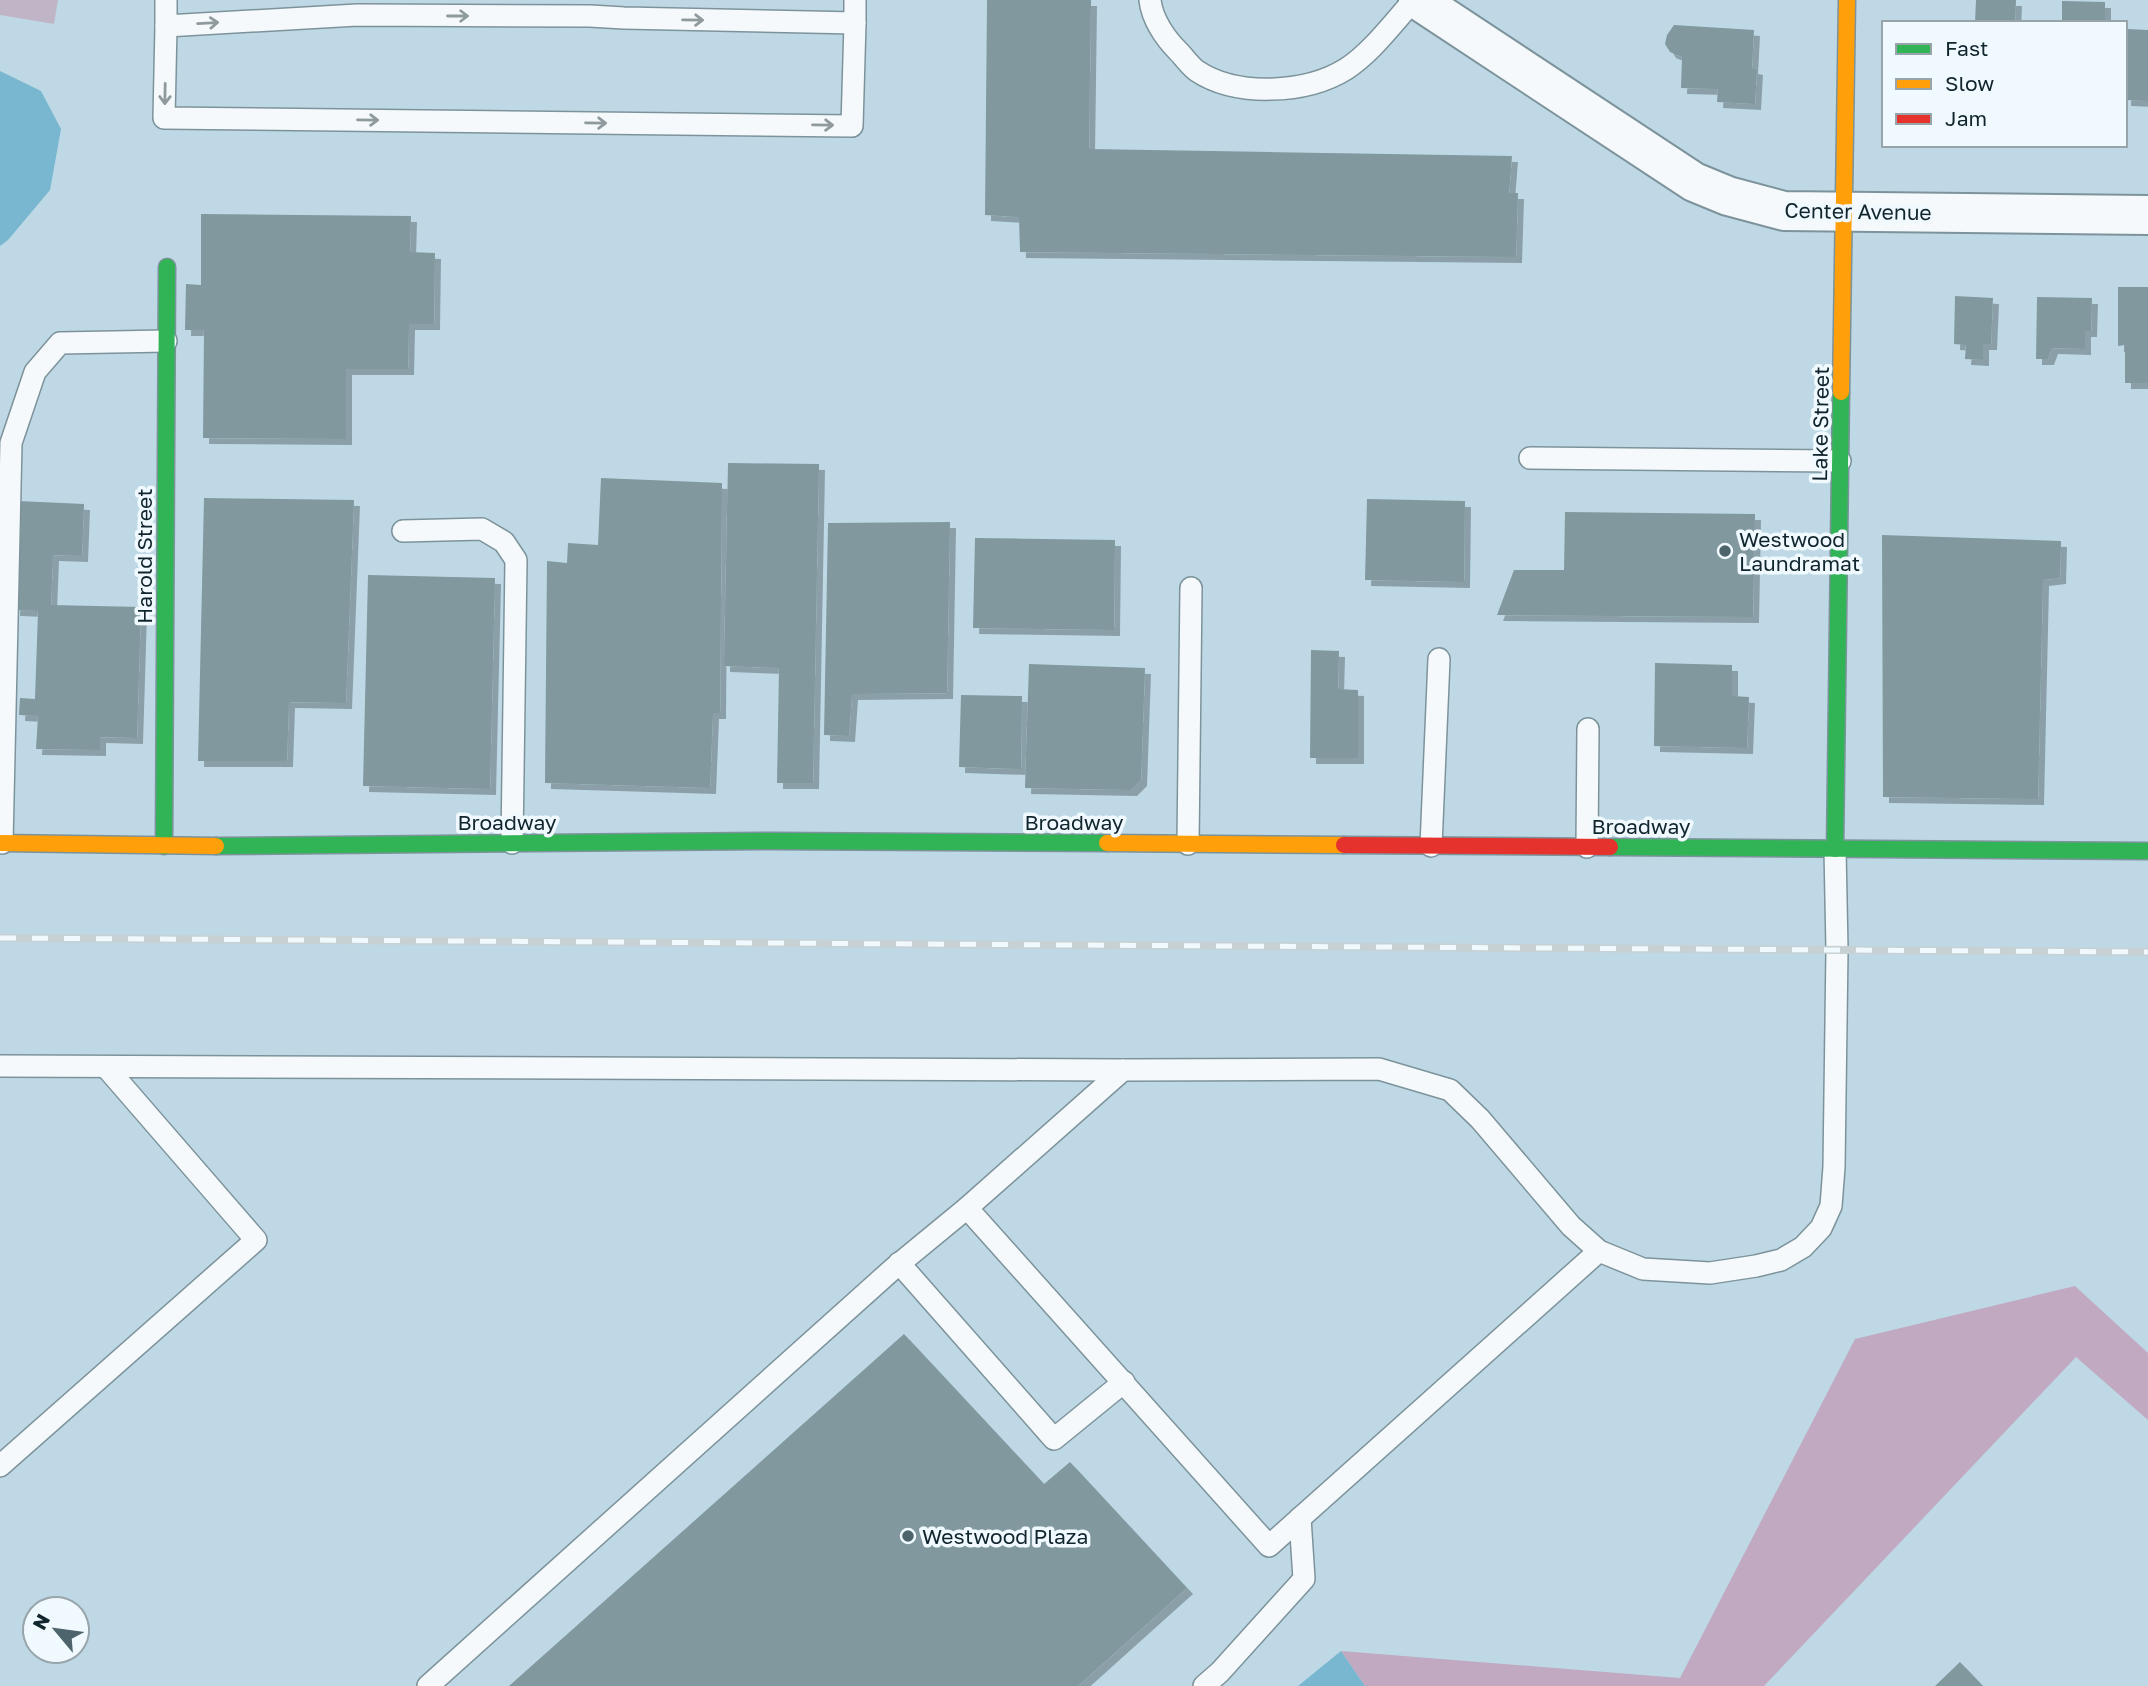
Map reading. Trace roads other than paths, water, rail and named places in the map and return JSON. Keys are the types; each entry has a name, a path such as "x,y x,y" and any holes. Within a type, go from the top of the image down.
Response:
{"street":[{"name":"Center Avenue","path":"1416,0 1694,182 1728,196 1784,211 2148,215"},
{"name":"Lake Street","path":"1835,849 1847,0"},
{"name":"Harold Street","path":"163,846 167,267"},
{"name":"Broadway","path":"1,843 163,846 770,841 2148,851"}],"lane":[{"path":"166,0 164,118 852,125 855,0"},
{"path":"1150,0 1167,39 1196,70 1235,87 1272,89 1309,86 1346,69 1416,0"},
{"path":"166,26 357,7 624,9 855,23"},
{"path":"1,843 11,443 34,372 60,343 166,341"},
{"path":"1530,458 1840,461"},
{"path":"404,531 482,529 504,542 516,560 512,843"},
{"path":"1188,844 1192,588"},
{"path":"1431,846 1439,659"},
{"path":"1587,847 1588,729"},
{"path":"0,1066 1379,1069 1450,1090 1480,1119 1571,1226 1599,1251 1643,1269 1710,1273 1781,1260 1803,1247 1821,1227 1831,1206 1835,1167 1838,950 1835,849"},
{"path":"0,1466 256,1240 106,1067"},
{"path":"428,1686 900,1263 967,1208 1123,1070"},
{"path":"967,1208 1269,1546 1599,1251"},
{"path":"900,1263 1054,1439 1124,1382"},
{"path":"1203,1686 1220,1672 1304,1579 1300,1518"}],"water":[{"path":"0,71 41,91 61,129 50,190 0,246"},
{"path":"1341,1651 1365,1686 1298,1686"}],"railway":[{"path":"0,938 2148,952"}],"place":[{"name":"Westwood Laundramat","path":"1725,551"},
{"name":"Westwood Plaza","path":"908,1536"}]}
